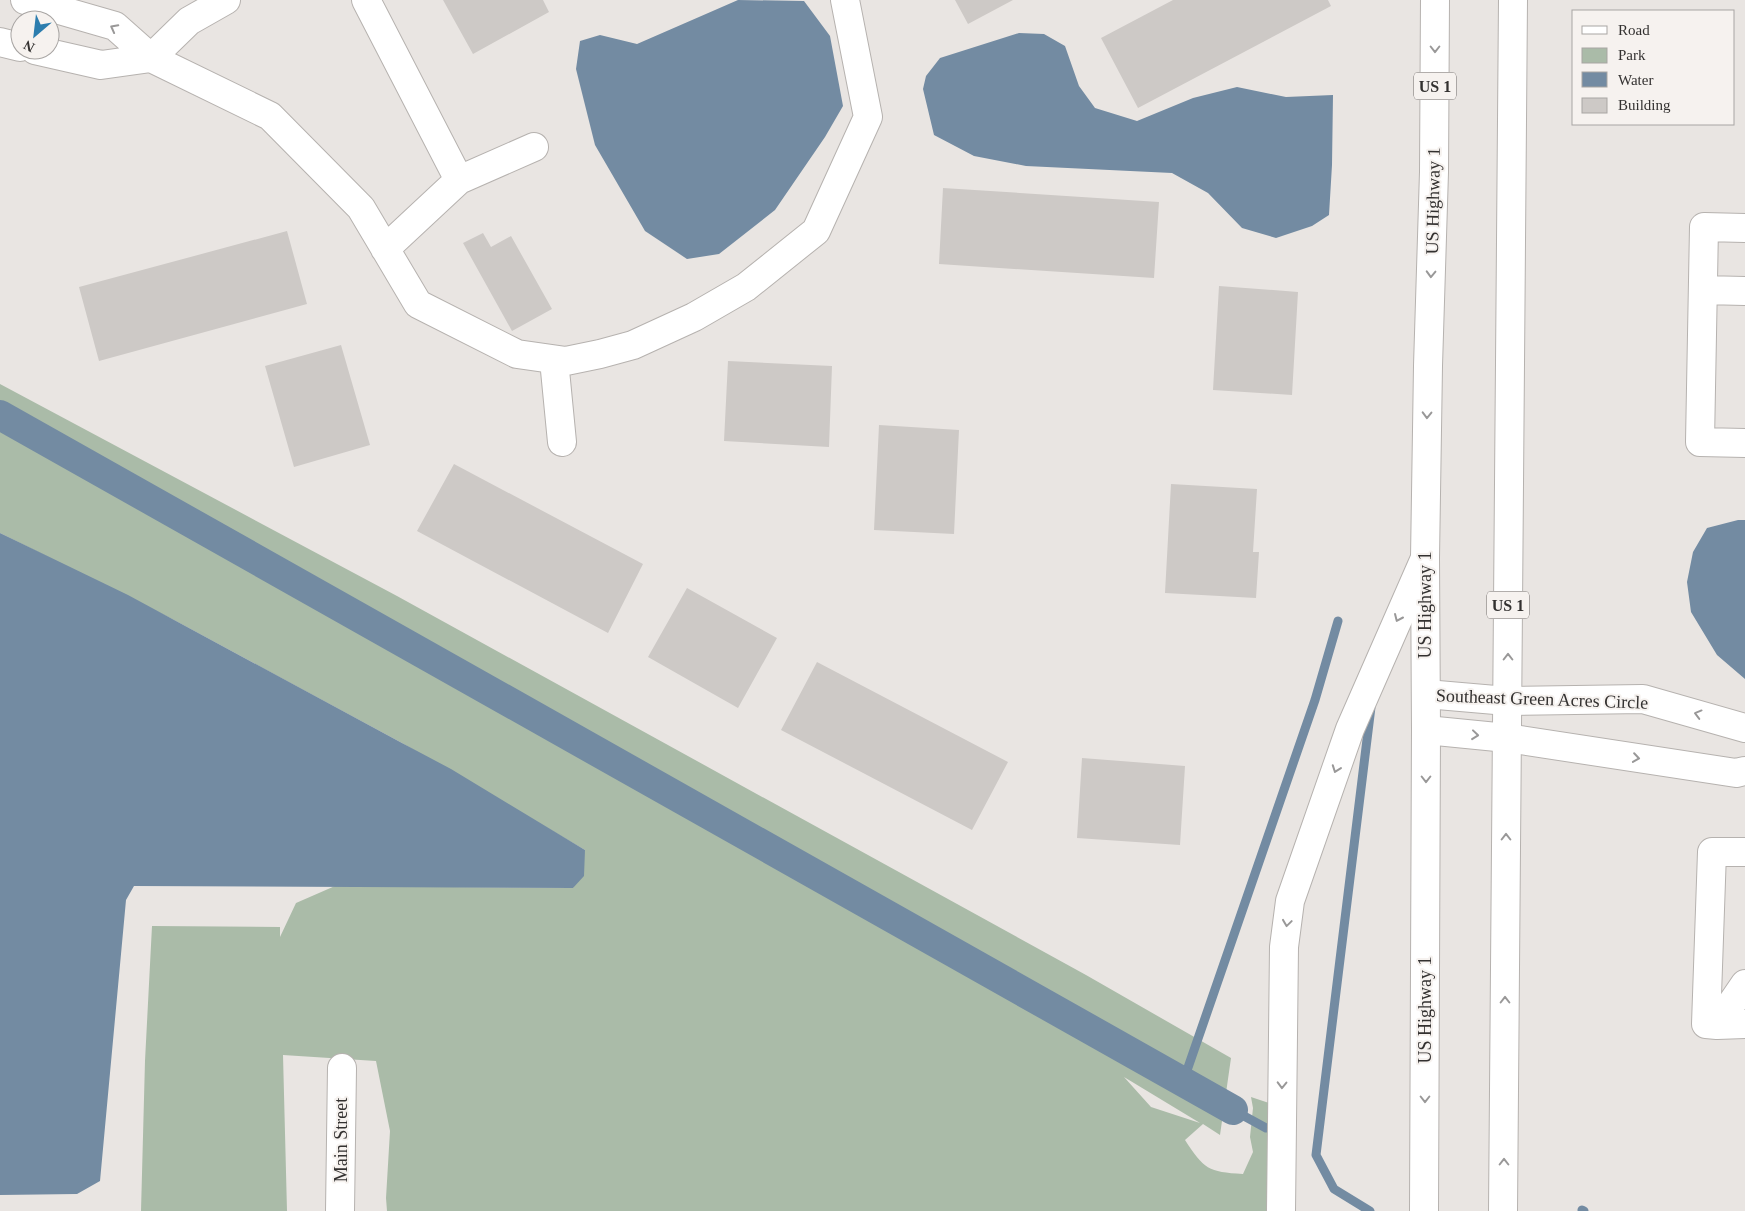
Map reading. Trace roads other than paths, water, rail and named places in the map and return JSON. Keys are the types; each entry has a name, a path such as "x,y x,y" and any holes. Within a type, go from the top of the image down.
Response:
{"main road":[{"path":"25,0 115,26 152,58 270,116 361,208 418,304 517,354 566,361 625,347 655,336 694,317 746,286 816,231 868,117 845,0"},
{"path":"60,56 101,65 152,58 189,21 226,0"},
{"path":"366,0 459,180"},
{"name":"US Highway 1","path":"1424,1211 1425,558 1434,172 1435,0"},
{"name":"US 1","path":"1503,1211 1513,0"},
{"path":"385,249 459,180 534,148"},
{"path":"1745,228 1704,227 1700,442 1745,442"},
{"path":"1703,290 1745,291"},
{"path":"554,360 562,442"},
{"path":"1281,1211 1284,947 1290,901 1350,729 1425,558"},
{"name":"Southeast Green Acres Circle","path":"1426,694 1507,701 1643,699 1745,728"},
{"name":"Southeast Green Acres Circle","path":"1426,730 1507,738 1736,773 1745,771"},
{"path":"1745,852 1712,852 1706,1024 1745,1024"},
{"path":"1718,1025 1745,984"},
{"name":"Main Street","path":"340,1211 342,1068"}],"water":[{"path":"738,0 804,1 830,36 843,106 825,137 775,210 719,254 687,259 645,231 595,145 576,69 580,41 600,35 637,44"},
{"path":"1019,33 1044,34 1065,46 1079,86 1095,108 1137,121 1193,98 1237,87 1286,97 1333,95 1329,215 1312,226 1276,238 1242,228 1208,193 1172,173 1026,166 974,156 934,135 923,89 926,76 940,58"},
{"path":"1745,520 1745,679 1717,655 1691,612 1687,582 1693,552 1707,528"},
{"path":"0,533 128,595 451,769 585,850 584,876 573,888 134,886 126,900 100,1181 77,1194 0,1195"}],"waterway":[{"path":"0,415 1233,1110"},
{"path":"1183,1082 1315,700 1338,621"},
{"path":"1370,1211 1334,1189 1316,1155 1371,707"},
{"path":"1233,1110 1266,1128"}]}
